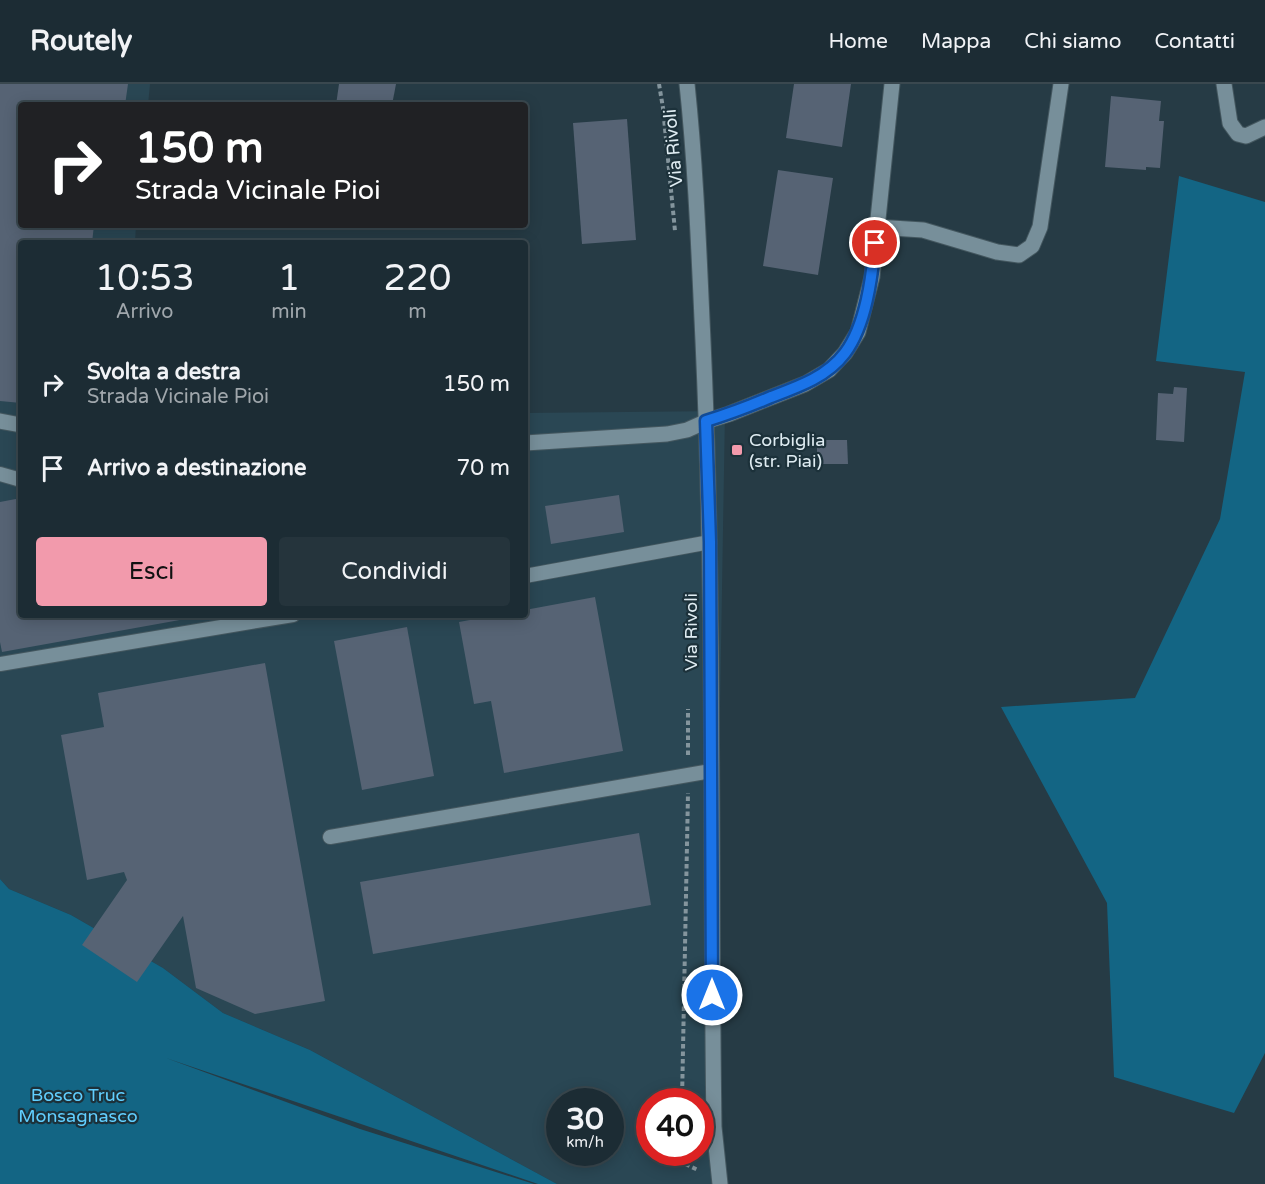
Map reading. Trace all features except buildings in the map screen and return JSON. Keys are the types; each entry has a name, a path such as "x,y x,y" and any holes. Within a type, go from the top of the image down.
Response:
{"street":[{"name":"Via Rivoli","path":"687,84 696,183 710,542 714,1127 719,1182"},
{"path":"528,443 667,434 687,430 805,384 829,370 845,353 858,332 872,277 892,84"},
{"path":"876,227 923,230 997,252 1018,255 1032,246 1040,227 1061,84"},
{"path":"1224,84 1230,123 1239,134 1246,136 1265,127"},
{"path":"0,421 18,424"}],"lane":[{"path":"0,474 18,479"},
{"path":"528,575 710,542"},
{"path":"0,664 275,618"},
{"path":"330,837 711,771"}],"path":[{"path":"659,84 675,239"}],"shaded area":[{"path":"0,84 150,84 148,102 18,102 18,228 136,228 135,240 18,240 18,618 528,618 528,413 725,411 714,1088 636,1088 636,1166 712,1166 712,1184 557,1184 310,1050 223,1013 163,968 71,915 9,889 0,879"}],"green space":[{"path":"1179,176 1265,202 1265,1053 1234,1113 1114,1077 1107,903 1001,707 1135,698 1220,519 1245,372 1156,361"},
{"name":"Bosco Truc Monsagnasco","path":"0,879 9,889 71,915 163,968 223,1013 310,1050 557,1184 538,1184 166,1058 360,1129 534,1184 0,1184"}],"place":[{"name":"Corbiglia (str. Piai)","path":"737,450"}],"route":[{"path":"712,995 710,542 706,421 805,384 829,370 845,353 858,332 872,277 875,243"}]}
